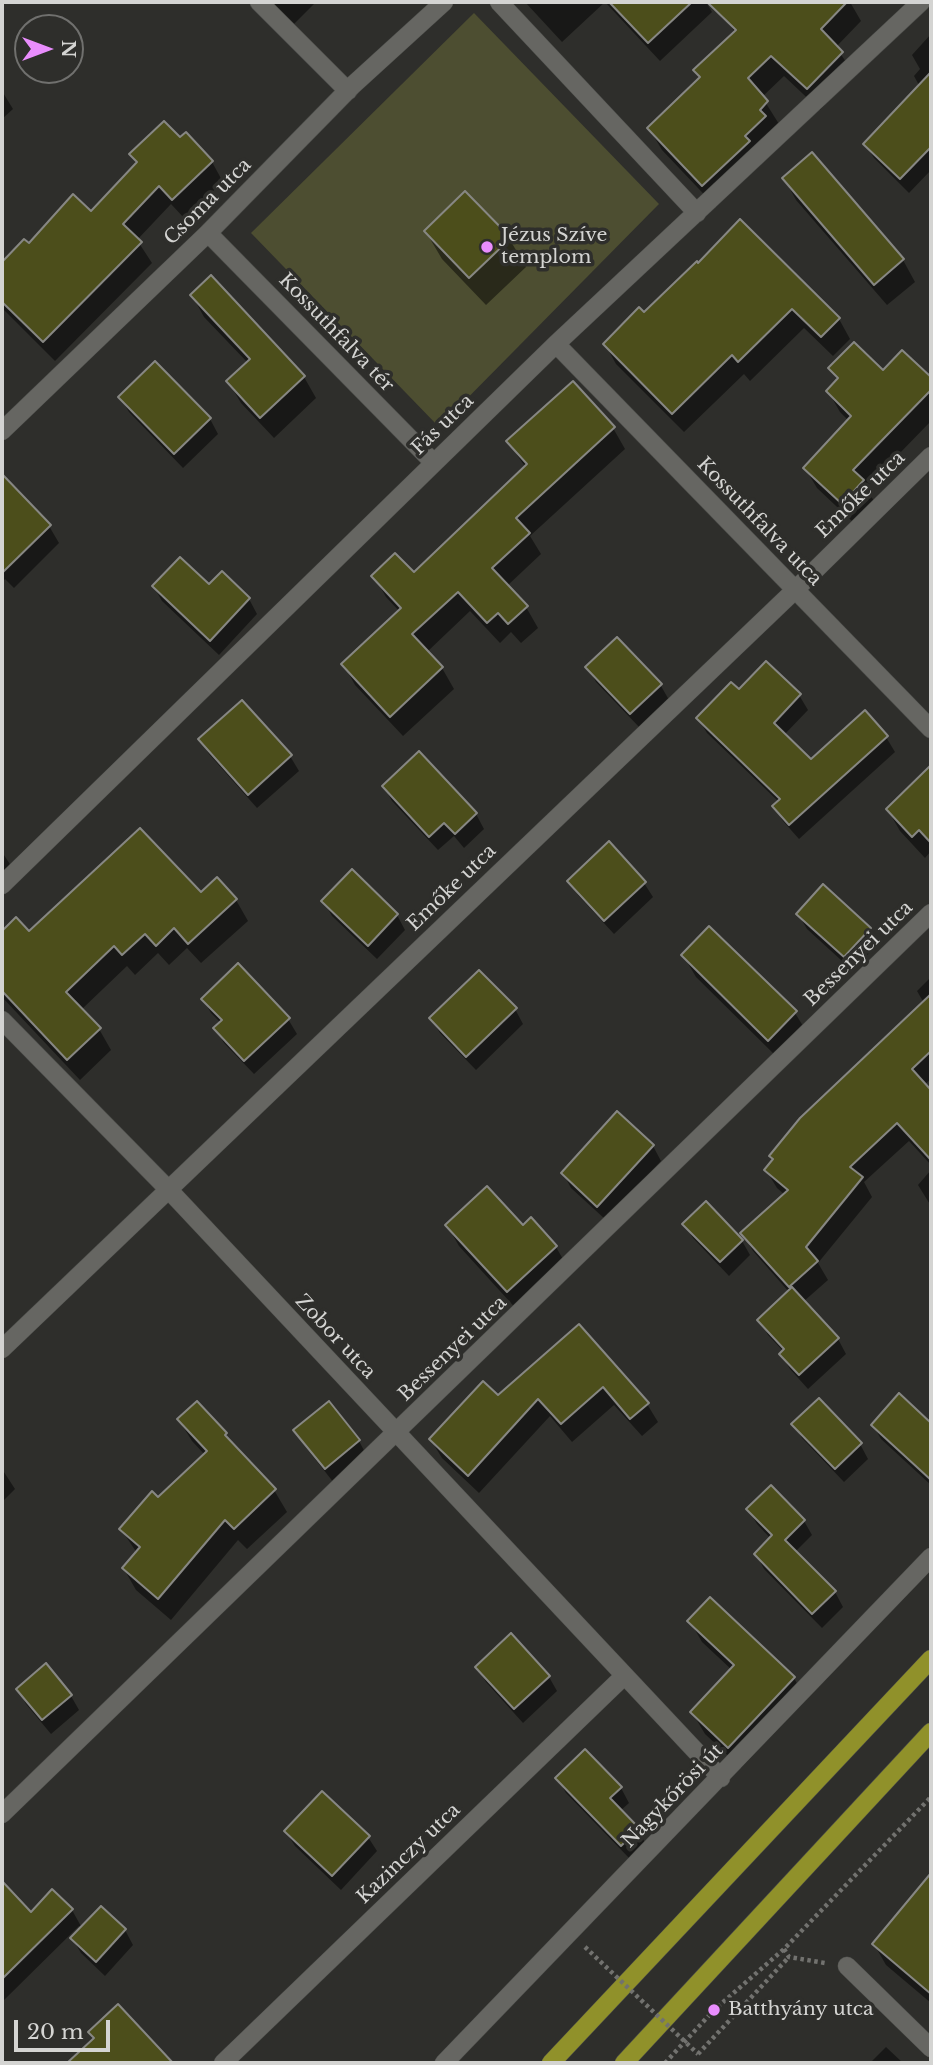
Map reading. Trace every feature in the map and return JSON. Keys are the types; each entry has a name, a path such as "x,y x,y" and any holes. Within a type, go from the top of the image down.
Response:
{"main road":[{"path":"551,2063 931,1659"},
{"path":"624,2063 931,1732"}],"street":[{"path":"259,2 348,91"},
{"name":"Csoma utca","path":"2,431 208,233 348,91 444,2"},
{"path":"499,2 697,213"},
{"name":"Fás utca","path":"2,886 556,344 921,2"},
{"name":"Kossuthfalva tér","path":"208,233 434,463"},
{"name":"Kossuthfalva utca","path":"556,344 931,729"},
{"name":"Emőke utca","path":"2,1349 796,589 931,456"},
{"name":"Bessenyei utca","path":"2,1814 931,913"},
{"name":"Zobor utca","path":"2,1020 168,1189 721,1778"},
{"name":"Nagykőrösi út","path":"444,2063 931,1558"},
{"name":"Kazinczy utca","path":"223,2063 624,1676"},
{"path":"847,1966 931,2048"}],"path":[{"path":"665,2063 714,2010 784,1950 931,1797"},
{"path":"585,1947 698,2054 789,1957"},
{"path":"784,1950 789,1957 847,1966"}],"green space":[{"path":"474,13 659,204 439,427 251,233"}],"building":[{"path":"609,2 692,2 648,43"},
{"path":"707,2 847,2 821,29 843,52 807,89 771,56 748,78 768,101 760,110 766,116 745,136 750,141 702,186 647,128 700,77 693,70 736,30"},
{"path":"931,72 931,147 900,179 863,144"},
{"path":"164,121 180,137 186,132 213,161 172,200 159,186 123,224 142,242 43,342 2,302 2,262 24,239 29,243 73,194 91,211 137,162 129,154"},
{"path":"812,152 904,259 874,285 782,178"},
{"path":"465,191 511,238 469,278 424,231"},
{"path":"740,219 840,318 821,337 792,309 738,362 732,355 672,414 603,344 639,307 644,312 697,261 698,263"},
{"path":"211,275 305,376 260,418 226,381 250,359 190,295"},
{"path":"854,342 883,370 902,350 931,377 931,390 853,470 864,480 842,504 803,468 851,416 826,391 838,378 828,368"},
{"path":"155,361 211,418 174,454 118,397"},
{"path":"573,381 615,427 516,518 530,533 492,568 528,606 508,624 498,613 487,623 458,592 412,634 443,667 390,717 341,664 401,608 371,576 395,553 414,572 527,464 506,441"},
{"path":"2,474 51,525 2,573"},
{"path":"180,557 209,584 222,571 250,598 210,641 152,586"},
{"path":"617,637 662,684 630,714 585,667"},
{"path":"766,661 801,694 774,723 811,759 865,710 888,736 789,825 772,806 780,799 696,718 731,682 739,689"},
{"path":"242,700 292,755 248,795 198,739"},
{"path":"419,751 477,813 455,834 444,823 429,837 382,786"},
{"path":"931,765 931,843 919,830 912,837 886,809"},
{"path":"140,828 201,892 217,877 237,899 188,944 174,928 156,946 145,934 122,955 114,946 66,992 101,1028 67,1060 2,991 2,931 16,917 29,931"},
{"path":"609,841 646,882 604,921 567,881"},
{"path":"352,869 398,914 368,946 321,901"},
{"path":"823,884 871,928 844,957 796,914"},
{"path":"709,926 797,1011 768,1041 681,955"},
{"path":"238,963 290,1018 244,1061 213,1028 222,1020 201,999"},
{"path":"479,970 517,1008 466,1057 429,1018"},
{"path":"931,994 931,1051 912,1069 931,1090 931,1160 897,1123 850,1167 863,1177 806,1247 818,1261 789,1287 740,1233 788,1190 764,1170 773,1159 769,1156 800,1118"},
{"path":"617,1111 654,1145 597,1207 561,1173"},
{"path":"487,1186 523,1225 531,1217 557,1246 507,1292 445,1225"},
{"path":"706,1201 743,1240 720,1262 682,1224"},
{"path":"792,1287 839,1338 799,1375 779,1354 784,1349 757,1320"},
{"path":"579,1324 649,1403 630,1419 603,1387 561,1424 538,1399 468,1476 429,1439 483,1381 498,1395"},
{"path":"899,1393 931,1423 931,1480 871,1425"},
{"path":"819,1398 862,1443 835,1469 791,1424"},
{"path":"197,1401 276,1489 234,1529 225,1520 158,1599 122,1568 140,1547 119,1529 152,1491 158,1497 207,1451 177,1419"},
{"path":"329,1401 360,1440 325,1469 293,1430"},
{"path":"771,1485 805,1520 785,1540 836,1591 812,1614 754,1554 772,1535 746,1509"},
{"path":"710,1597 795,1677 728,1748 690,1712 734,1665 687,1621"},
{"path":"511,1633 550,1676 514,1709 475,1667"},
{"path":"46,1663 72,1695 42,1720 16,1689"},
{"path":"585,1749 622,1787 610,1798 639,1828 621,1846 555,1778"},
{"path":"322,1791 370,1836 332,1876 284,1831"},
{"path":"931,1873 931,1994 872,1944"},
{"path":"2,1881 31,1912 52,1889 73,1909 2,1979"},
{"path":"101,1906 126,1929 96,1962 70,1938"},
{"path":"118,2004 173,2063 67,2063 94,2038 88,2032"}],"place":[{"name":"Jézus Szíve templom","path":"487,247"},
{"name":"Batthyány utca","path":"714,2010"}]}
